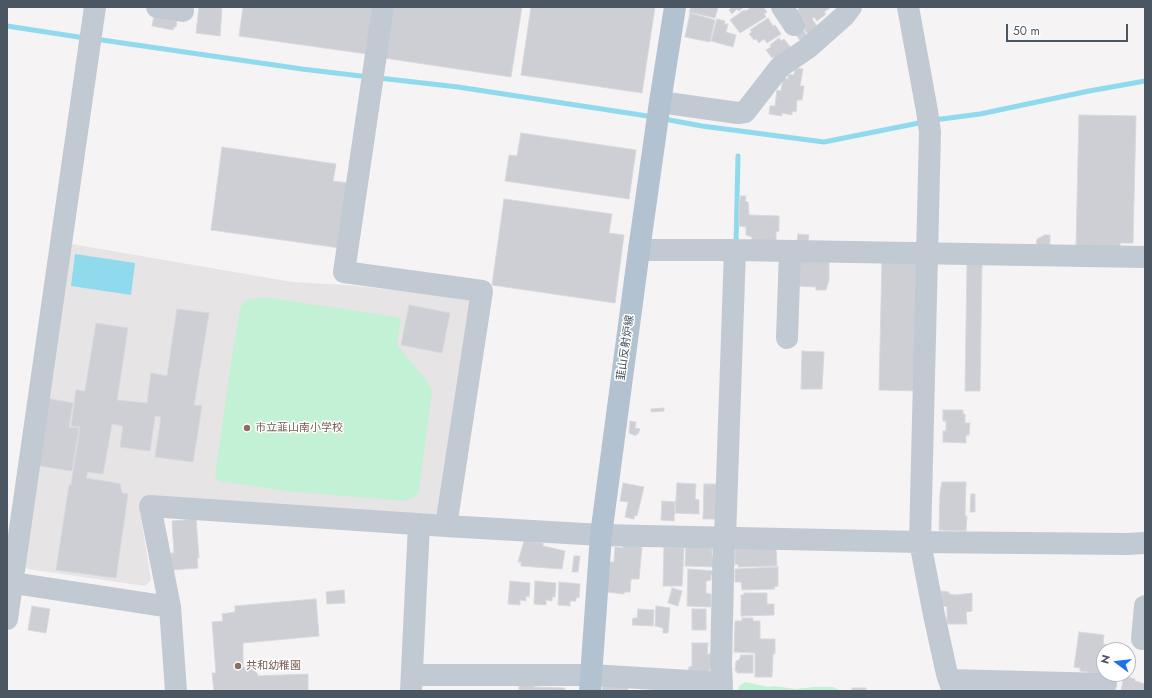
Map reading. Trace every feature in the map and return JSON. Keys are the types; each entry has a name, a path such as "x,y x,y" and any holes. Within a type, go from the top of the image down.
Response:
{"main road":[{"name":"韮山反射炉線","path":"590,683 601,535 638,250 676,7"}],"street":[{"path":"7,619 10,582 95,7"},
{"path":"157,7 183,11"},
{"path":"383,7 344,272 482,291 446,526"},
{"path":"782,7 794,25"},
{"path":"660,102 738,113 745,112 780,67 808,48 844,16 851,7"},
{"path":"908,7 930,132 920,542 934,615 951,686 1106,684"},
{"path":"638,250 735,250 1145,257"},
{"path":"419,524 412,683 590,683 722,687 724,538 735,250"},
{"path":"787,338 790,251"},
{"path":"176,691 170,607 150,506 601,535 920,542 1145,543"},
{"path":"10,582 170,607"},
{"path":"1142,638 1145,606"}],"shaded area":[{"name":"市立韮山南小学校","path":"66,243 292,282 347,285 475,299 443,517 141,501 139,505 151,580 145,586 28,569 20,562"}],"green space":[{"path":"264,297 397,317 401,320 397,342 398,346 429,384 432,392 419,490 417,495 404,501 286,491 220,481 215,477 232,355 241,305 246,300"},
{"path":"745,682 768,687 774,686 795,689 833,687 842,691 738,691 739,686"}],"water":[{"path":"75,254 135,263 131,295 71,286"}],"building":[{"path":"199,7 222,8 220,36 196,33"},
{"path":"243,7 373,7 367,54 239,36"},
{"path":"391,7 522,7 511,77 384,58"},
{"path":"531,7 655,7 642,93 521,75"},
{"path":"691,7 718,7 715,18 689,12"},
{"path":"732,7 744,7 739,11 737,9 732,14 729,10"},
{"path":"751,7 766,7 764,8 767,12 764,14 766,17 740,33 730,20"},
{"path":"798,7 831,7 824,12 826,14 817,21 814,17 812,19 819,29 809,36 801,25 805,22 797,10 799,9"},
{"path":"155,11 177,21 176,27 174,27 173,30 152,26"},
{"path":"690,13 715,20 710,42 685,37"},
{"path":"768,18 781,34 767,43 764,39 759,43 749,34 752,32 750,30"},
{"path":"717,19 725,21 724,24 728,24 726,32 736,35 733,47 711,41"},
{"path":"803,30 808,37 801,42 796,35"},
{"path":"779,38 781,41 784,39 792,49 776,60 774,57 772,58 766,50"},
{"path":"795,68 803,69 800,86 804,86 802,100 797,100 796,112 792,111 792,115 782,113 782,116 769,114 770,106 775,106 777,90 781,91 783,78 788,79 788,74 794,75"},
{"path":"1079,115 1136,116 1133,243 1120,243 1120,247 1076,246"},
{"path":"521,133 636,150 629,199 505,181 509,155 517,156"},
{"path":"222,147 336,164 333,181 349,183 340,248 211,230"},
{"path":"741,196 746,196 745,201 748,202 749,215 779,216 779,231 776,232 776,241 752,240 752,237 746,235 746,227 739,226 739,203"},
{"path":"504,199 612,214 609,233 624,235 615,303 492,285"},
{"path":"798,234 809,235 808,243 797,242"},
{"path":"1045,235 1050,235 1050,246 1036,246 1037,239"},
{"path":"882,260 921,261 918,391 879,390"},
{"path":"798,261 829,261 829,280 826,290 816,290 816,287 797,286"},
{"path":"967,264 982,264 980,391 965,391"},
{"path":"409,305 450,313 442,353 401,345"},
{"path":"177,309 209,313 194,405 202,406 193,462 155,457 161,417 155,416 150,451 120,447 123,426 112,424 103,474 88,472 86,478 120,484 122,493 128,494 116,578 56,570 69,485 71,485 80,427 71,426 76,390 85,391 96,323 128,328 117,400 147,403 151,373 167,376"},
{"path":"802,351 824,352 822,389 801,389"},
{"path":"46,398 73,403 69,427 79,428 72,471 35,465"},
{"path":"664,408 664,411 651,412 651,409"},
{"path":"943,410 963,410 963,414 965,414 965,423 970,423 969,435 966,435 966,443 943,442 943,431 946,431 946,421 943,421"},
{"path":"630,421 636,422 635,428 640,429 636,436 629,433"},
{"path":"942,482 966,482 966,531 939,530 940,493"},
{"path":"623,483 644,487 637,516 635,515 634,519 625,517 628,502 620,501"},
{"path":"677,483 696,484 695,499 699,500 699,514 675,513"},
{"path":"704,484 720,484 719,519 703,519"},
{"path":"971,494 975,494 975,512 970,512"},
{"path":"662,501 675,502 674,521 661,520"},
{"path":"196,519 199,558 197,558 198,568 172,570 171,553 174,553 172,521"},
{"path":"524,541 543,543 543,546 565,551 562,569 521,566 521,562 518,562"},
{"path":"623,545 642,547 639,579 631,579 630,592 624,592 624,594 606,592 609,562 614,562 615,547 623,548"},
{"path":"664,547 684,548 682,586 663,586"},
{"path":"686,547 712,548 712,557 716,557 715,567 685,566"},
{"path":"735,548 776,548 777,566 738,567 738,564 735,565"},
{"path":"574,556 580,556 578,572 572,572"},
{"path":"778,567 778,586 774,587 775,589 742,590 741,582 735,582 735,569"},
{"path":"688,569 716,571 715,574 711,575 711,580 706,581 706,593 711,594 711,607 687,606"},
{"path":"510,581 530,583 529,597 526,596 526,601 520,600 520,605 508,604"},
{"path":"535,581 556,583 555,597 552,597 552,601 546,600 546,605 534,604"},
{"path":"559,582 580,584 579,598 576,597 576,601 570,601 570,606 558,605"},
{"path":"672,588 682,591 678,606 668,603"},
{"path":"344,590 345,603 327,604 326,592"},
{"path":"941,591 957,595 972,593 972,611 966,612 967,624 947,624 947,607 941,605"},
{"path":"744,593 767,593 767,604 774,604 774,615 741,616 741,595 744,595"},
{"path":"316,599 319,636 243,643 243,667 253,669 258,676 308,674 308,691 214,691 212,673 216,673 212,622 223,621 222,614 235,612 235,606"},
{"path":"32,606 50,609 46,633 28,630"},
{"path":"656,606 670,608 668,633 663,633 663,628 655,626"},
{"path":"638,609 654,610 653,626 632,625 633,618 637,618"},
{"path":"692,609 706,609 706,630 692,630"},
{"path":"742,618 753,618 753,621 760,621 760,639 775,639 772,677 755,677 755,653 734,652 735,621 742,621"},
{"path":"1079,632 1104,635 1103,642 1096,642 1096,673 1080,671 1080,668 1074,667"},
{"path":"692,643 708,643 707,654 711,654 709,673 688,674 689,667 692,666"},
{"path":"741,655 753,655 753,673 737,673 737,671 735,671 736,661 739,660"},
{"path":"1136,681 1145,684 1145,691 1121,691 1123,682"},
{"path":"603,682 628,687 628,691 602,691"},
{"path":"519,683 535,683 534,687 565,688 565,691 519,691"},
{"path":"852,688 866,688 866,691 852,691"}],"waterway":[{"path":"7,26 85,38"},
{"path":"95,39 302,69 369,77"},
{"path":"379,78 458,87 654,117"},
{"path":"934,120 980,114 1145,81"},
{"path":"664,119 702,126 824,142 924,122"},
{"path":"736,245 738,156"}],"place":[{"name":"市立韮山南小学校","path":"247,428"},
{"name":"共和幼稚園","path":"238,666"}]}
